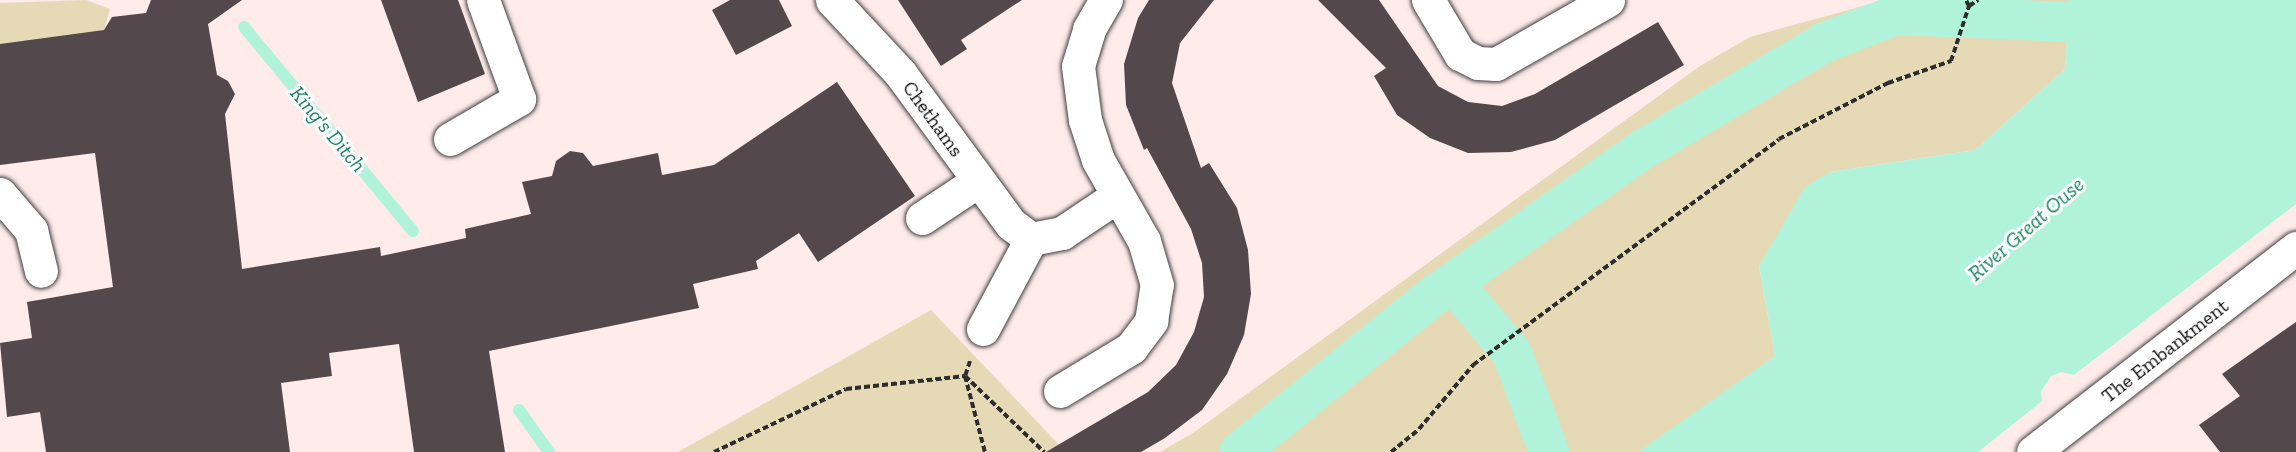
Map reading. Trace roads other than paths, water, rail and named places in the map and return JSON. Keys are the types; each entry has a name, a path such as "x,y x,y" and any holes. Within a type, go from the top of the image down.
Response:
{"street":[{"path":"450,139 519,99 483,0"},
{"name":"Chethams","path":"832,0 900,73 1011,225 1031,239"},
{"path":"1060,391 1131,348 1151,321 1157,285 1144,241 1117,196 1085,120 1078,66 1089,29 1106,0"},
{"path":"1434,2 1460,54 1478,63 1496,64 1608,0"},
{"path":"922,218 978,181"},
{"path":"0,194 31,230 41,271"},
{"path":"983,329 1031,239 1062,233 1117,196"},
{"name":"The Embankment","path":"2033,452 2296,248"}],"water":[{"name":"River Great Ouse","path":"2070,0 2296,0 2296,204 2074,375 2062,372 2051,376 2041,391 2042,401 1978,452 1638,452 1775,356 1759,266 1805,187 1830,172 1975,150 2065,69"}],"waterway":[{"path":"1239,452 1429,299 1645,148 1825,42 1896,15 2122,24"},
{"name":"King's Ditch","path":"244,27 413,231"},
{"path":"1454,284 1512,353 1549,452"},
{"name":"King's Ditch","path":"519,410 549,452"}]}
